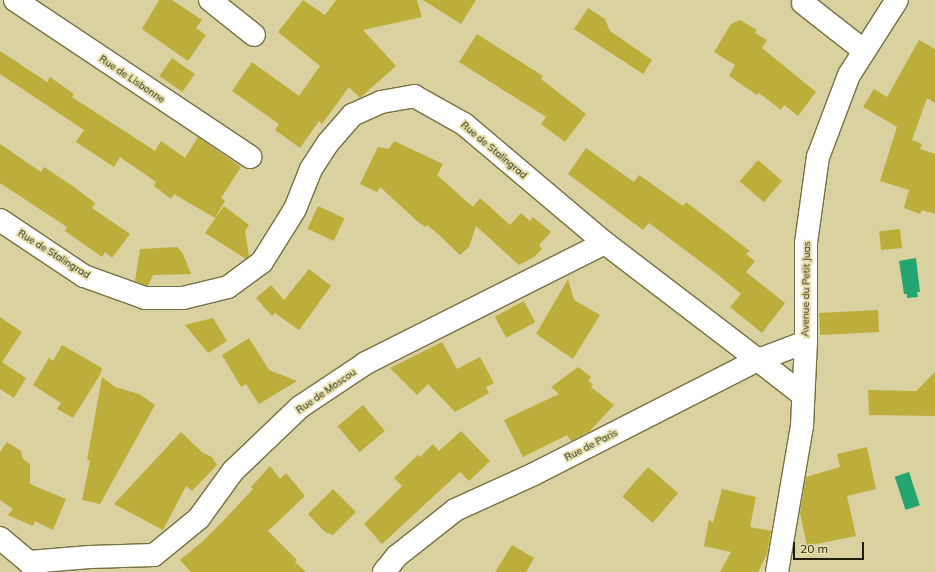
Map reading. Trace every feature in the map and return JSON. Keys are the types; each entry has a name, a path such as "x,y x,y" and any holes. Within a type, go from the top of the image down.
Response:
{"street":[{"name":"Rue de Lisbonne","path":"15,0 250,157"},
{"path":"210,0 254,35"},
{"name":"Avenue du Petit Juas","path":"777,572 802,426 806,342 806,243 818,157 849,75 863,50 897,0"},
{"path":"803,3 863,50"},
{"name":"Rue de Stalingrad","path":"0,220 84,276 145,298 183,298 228,287 262,262 295,209 311,169 328,143 352,115 381,102 414,96 464,124 605,243 758,360"},
{"name":"Rue de Moscou","path":"33,567 90,557 154,555 199,518 233,471 300,407 366,364 605,243"},
{"path":"758,360 806,342"},
{"path":"758,360 803,395"},
{"name":"Rue de Paris","path":"384,572 397,556 455,510 534,474 758,360"},
{"path":"0,538 33,567"}],"shaded area":[{"path":"916,258 920,292 917,292 918,297 907,298 907,294 904,294 899,261"},
{"path":"909,472 920,505 906,510 895,477"}],"building":[{"path":"159,0 172,0 202,20 196,28 206,35 188,61 142,29"},
{"path":"303,0 325,15 336,0 417,0 422,17 363,30 396,66 360,98 349,87 322,124 319,121 300,148 275,130 279,124 232,91 252,62 299,96 320,66 278,32"},
{"path":"423,0 476,0 461,24"},
{"path":"588,8 605,19 610,31 652,60 643,74 574,29"},
{"path":"740,20 757,30 755,33 767,40 762,48 816,92 798,116 784,105 781,110 759,93 757,95 729,76 735,65 714,52 731,24"},
{"path":"477,34 543,76 541,79 586,114 565,142 541,124 546,117 459,62"},
{"path":"919,40 935,49 935,103 927,98 912,140 922,144 920,149 935,154 935,214 922,210 920,214 904,208 909,190 880,181 897,127 863,107 874,89 887,97"},
{"path":"0,51 47,82 50,77 74,94 72,97 155,151 161,141 185,158 198,137 241,167 221,198 225,201 215,218 174,194 171,199 154,186 156,182 120,157 114,167 76,142 84,130 0,74"},
{"path":"172,58 195,74 182,92 159,76"},
{"path":"394,141 443,164 437,175 473,207 480,198 510,225 521,213 530,221 533,217 551,232 539,245 542,249 534,257 519,265 476,226 469,247 460,255 427,225 425,227 417,221 380,187 377,192 360,184 378,147 389,149"},
{"path":"0,144 41,172 44,167 74,187 95,203 92,208 130,234 112,258 105,252 102,257 65,231 67,227 0,183"},
{"path":"586,148 634,182 639,175 683,206 686,202 750,251 746,254 755,261 746,272 785,303 762,333 730,307 741,294 717,274 649,223 643,230 568,174"},
{"path":"758,160 782,181 764,202 740,181"},
{"path":"224,206 249,225 245,231 249,256 246,259 205,233"},
{"path":"318,206 344,218 334,241 307,229"},
{"path":"900,229 902,248 881,250 879,231"},
{"path":"177,247 183,254 191,274 153,275 148,286 135,281 140,249"},
{"path":"309,269 331,286 299,330 275,313 272,316 256,298 271,285 284,300"},
{"path":"568,279 574,300 600,315 573,359 536,334"},
{"path":"524,301 535,322 506,338 495,316"},
{"path":"878,310 879,332 820,335 819,313"},
{"path":"0,317 22,332 2,362 26,378 14,398 0,389"},
{"path":"213,318 227,341 208,353 185,325"},
{"path":"249,338 269,370 297,381 259,404 246,384 241,387 222,355"},
{"path":"442,342 457,369 480,357 494,383 486,387 489,393 455,412 428,384 417,395 390,368"},
{"path":"62,345 102,368 100,375 73,418 57,409 61,403 33,385 49,358 53,361"},
{"path":"578,367 591,377 588,381 593,384 591,387 614,405 590,431 571,441 567,435 523,457 504,420 559,394 551,387"},
{"path":"935,372 935,416 869,415 868,390 916,391"},
{"path":"102,377 115,387 139,394 155,405 100,504 82,500 90,461 87,460"},
{"path":"363,405 385,431 360,452 338,426"},
{"path":"461,431 490,461 469,481 460,472 382,544 364,524 402,486 394,478 418,455 420,457 433,444 439,451"},
{"path":"181,432 203,453 212,457 217,465 192,491 186,486 163,530 114,504"},
{"path":"7,442 21,451 23,459 30,464 30,484 66,499 53,530 35,521 33,526 8,515 13,509 0,500 0,452"},
{"path":"867,447 876,489 847,496 856,536 807,546 800,513 806,477 840,467 837,454"},
{"path":"270,466 280,479 286,473 305,496 268,531 297,560 295,562 306,572 191,572 180,560 202,542 224,520 253,489 251,487"},
{"path":"648,467 678,493 653,523 622,496"},
{"path":"333,489 356,512 333,535 325,532 308,514"},
{"path":"722,489 756,497 750,527 771,531 767,554 758,572 720,572 731,552 704,546 709,519 713,523"},
{"path":"512,545 534,558 526,572 495,572"}]}
